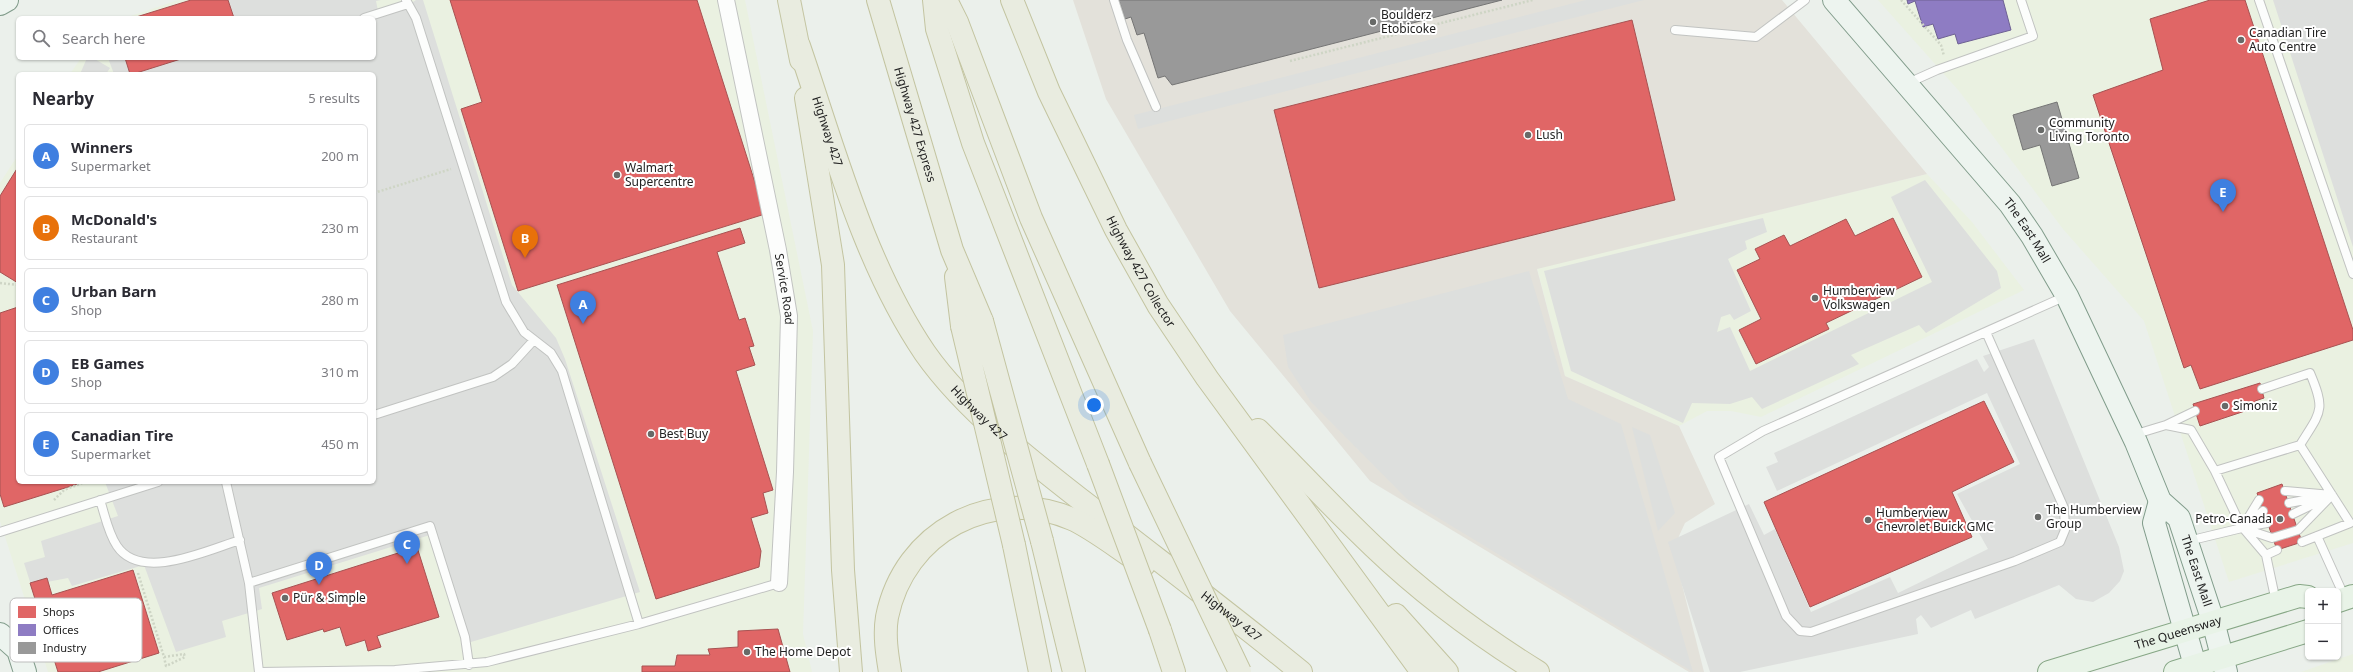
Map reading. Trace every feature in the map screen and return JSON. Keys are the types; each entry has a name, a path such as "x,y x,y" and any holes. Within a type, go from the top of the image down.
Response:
{"highway":[{"path":"789,0 799,46 833,265 843,570 851,672"},
{"name":"Highway 427 Express","path":"878,0 972,323"},
{"path":"934,0 937,29 973,143 1098,464 1160,630 1174,672"},
{"path":"946,0 957,22 1031,218 1140,463 1240,672"},
{"name":"Highway 427 Collector","path":"1012,0 1049,92 1116,230 1158,305 1207,378 1310,520"},
{"name":"Highway 427","path":"799,46 851,197 887,286 926,353 959,393 1036,465 1302,672"},
{"path":"972,323 1042,541 1074,672"},
{"path":"972,323 1014,545 1040,672"},
{"path":"1207,378 1374,547 1417,585 1513,657 1538,672"},
{"path":"890,672 886,632 888,617 900,579 908,564 936,535 955,522 978,513 1002,509 1028,509 1072,519 1261,639"},
{"path":"1310,520 1422,672"},
{"path":"1310,520 1447,672"}],"main road":[{"path":"0,4 7,0"},
{"name":"The East Mall","path":"1834,0 2010,204 2032,236 2067,296 2133,435 2160,501 2179,518 2213,621 2225,665"},
{"path":"2160,501 2154,523 2185,629 2189,670 2225,665 2305,632"},
{"name":"The Queensway","path":"2048,672 2276,602 2299,596 2305,597"},
{"path":"0,634 10,643"},
{"path":"22,662 26,672"}],"street":[{"name":"Service Road","path":"726,0 778,250 789,316 785,472 779,583"}],"lane":[{"path":"1114,0 1127,40 1156,107"},
{"path":"1675,30 1756,37 1805,0"},
{"path":"1907,84 1946,67 2033,36 2021,0"},
{"path":"2259,0 2353,274"},
{"path":"369,16 407,2 416,18 506,302 524,332 533,341 551,353 562,371 639,624"},
{"path":"1986,332 2064,508 2065,530 2060,542 2015,561 1811,632 1800,631 1786,616 1720,457 1763,431 2067,296"},
{"path":"376,414 493,377 512,364 533,341"},
{"path":"2215,471 2300,445 2319,414 2320,398 2310,373 2262,389"},
{"path":"2133,435 2166,425 2195,411"},
{"path":"2166,425 2191,430 2215,471 2242,528 2266,555 2276,602"},
{"path":"2300,445 2351,526 2302,542"},
{"path":"0,532 152,484"},
{"path":"226,484 249,583 259,672 396,671 469,665 513,657 639,624 779,583"},
{"path":"2285,491 2332,495"},
{"path":"2289,503 2332,495"},
{"path":"2293,514 2332,495"},
{"path":"2242,528 2272,538 2298,530 2332,495"},
{"path":"100,500 113,540 118,548 134,560 144,563 160,563 240,540"},
{"path":"2242,528 2259,500"},
{"path":"2242,528 2263,512"},
{"path":"2187,541 2268,523"},
{"path":"249,583 430,526 465,637 469,665"},
{"path":"2318,536 2345,598"},
{"path":"2266,555 2277,550"}],"path":[{"path":"1290,62 1533,0"},
{"path":"1901,0 1941,45 1946,67"},
{"path":"376,192 462,165"},
{"path":"0,283 16,285"},
{"path":"54,500 64,490 80,484"},
{"path":"134,560 166,666 185,657 184,654 164,658"}],"shaded area":[{"path":"178,0 745,0 813,331 803,634 812,672 48,672 45,662 142,662 142,598 24,598 0,521 0,183 16,158 16,484 376,484 376,72 71,72 80,60 376,60 376,16 131,16"},
{"path":"195,0 381,0 376,1 379,16 407,6 416,0 423,0 512,285 556,338 565,359 640,592 464,644 433,534 259,588 262,609 222,621 226,637 176,652 144,565 72,586 68,578 31,585 24,563 45,557 41,541 118,516 106,484 376,484 376,72 113,72 109,60 376,60 376,16 142,16"},
{"path":"1073,0 1782,0 1927,174 1537,269 1565,376 1679,426 1715,504 1685,523 1673,549 1704,672 1689,672 1370,481 1230,311 1106,99"},
{"path":"1586,0 1644,0 1138,129 1134,115"},
{"path":"1878,0 2353,0 2353,543 2229,582 2144,321 2063,229 1959,91"},
{"path":"2273,0 2353,0 2353,247"},
{"path":"86,60 96,60 110,68 107,72 81,72"},
{"path":"1927,174 1972,222 2024,290 1761,417 1731,411 1707,411 1679,426 1565,376 1537,268"},
{"path":"1925,180 1997,271 2001,288 1926,333 1919,325 1851,355 1859,364 1762,409 1752,397 1730,404 1692,403 1683,423 1571,371 1544,271 1763,218 1767,232 1745,241 1747,249 1728,259 1751,311 1734,320 1730,314 1721,317 1717,332 1730,327 1750,371 1932,282 1891,197"},
{"path":"1529,271 1568,399 1621,424 1693,672 1407,499 1311,402 1288,367 1283,335"},
{"name":"The Humberview Group","path":"2034,339 2119,547 2124,571 2120,581 2109,593 2093,602 2076,599 2059,585 1975,619 1971,610 1931,628 1921,615 1916,619 1918,634 1740,672 1710,672 1668,542 1749,504 1764,535 1775,529 1811,612 1890,577 1898,593 1988,549 1957,494 2020,464 1987,393 1777,491 1766,467 1778,462 1774,453 1977,359 1984,372 1989,367 1983,356"},
{"path":"1632,427 1650,435 1675,513 1658,531"},
{"path":"2353,654 2353,672 2301,672 2336,660 2341,660 2341,658"}],"building: Shops":[{"path":"191,0 228,0 233,16 139,16"},
{"name":"Walmart Supercentre","path":"450,0 697,0 765,214 518,291 461,109 482,102"},
{"path":"2210,0 2245,0 2353,330 2353,340 2200,389 2191,365 2184,368 2093,95 2163,70 2150,19"},
{"path":"1632,20 1675,200 1319,288 1274,110"},
{"path":"126,60 178,60 139,72 129,72"},
{"path":"16,170 16,282 0,272 0,196"},
{"name":"Humberview Volkswagen","path":"1893,218 1922,277 1826,323 1829,329 1756,364 1739,330 1761,319 1737,270 1760,259 1755,249 1784,235 1790,246 1846,219 1855,236"},
{"path":"740,228 745,243 717,252 739,320 745,318 754,346 749,347 755,365 736,371 773,490 763,493 768,513 751,518 761,551 759,567 656,599 557,285"},
{"path":"16,308 16,484 78,484 4,507 0,494 0,313"},
{"name":"Simoniz","path":"2260,383 2264,398 2255,401 2257,407 2200,426 2193,404"},
{"name":"Humberview Chevrolet Buick GMC","path":"1984,401 2014,462 1952,492 1972,537 1810,607 1764,502"},
{"name":"Petro-Canada","path":"2282,484 2302,542 2277,550 2257,493"},
{"path":"417,547 439,617 377,636 381,647 368,651 365,640 346,646 340,627 324,632 323,629 287,640 272,593"},
{"path":"133,570 142,598 35,598 30,583 47,578 52,595"},
{"path":"142,599 159,653 142,658"},
{"name":"The Home Depot","path":"778,629 790,672 642,672 642,666 675,666 677,655 710,655 708,649 738,647 738,631"},
{"path":"55,662 130,662 98,672 58,672"}],"building: Offices":[{"path":"1907,0 2003,0 2011,30 1958,44 1955,34 1938,39 1933,24 1923,27 1915,1 1908,4"}],"building: Industry":[{"path":"1119,0 1502,0 1172,85 1165,76 1158,78 1144,33 1137,35 1131,17 1125,19"},
{"name":"Community Living Toronto","path":"2057,102 2079,178 2052,186 2040,145 2023,150 2013,115"}],"place":[{"name":"Boulderz Etobicoke","path":"1373,22"},
{"name":"Canadian Tire Auto Centre","path":"2241,40"},
{"name":"Community Living Toronto","path":"2041,130"},
{"name":"Lush","path":"1528,135"},
{"name":"Walmart Supercentre","path":"617,175"},
{"name":"Canadian Tire","path":"2223,212"},
{"name":"McDonald's","path":"525,258"},
{"name":"Humberview Volkswagen","path":"1815,298"},
{"name":"Winners","path":"583,324"},
{"name":"Simoniz","path":"2225,406"},
{"name":"Best Buy","path":"651,434"},
{"name":"The Humberview Group","path":"2038,517"},
{"name":"Petro-Canada","path":"2280,519"},
{"name":"Humberview Chevrolet Buick GMC","path":"1868,520"},
{"name":"Urban Barn","path":"407,564"},
{"name":"EB Games","path":"319,585"},
{"name":"Pür & Simple","path":"285,598"},
{"name":"The Home Depot","path":"747,652"}]}
